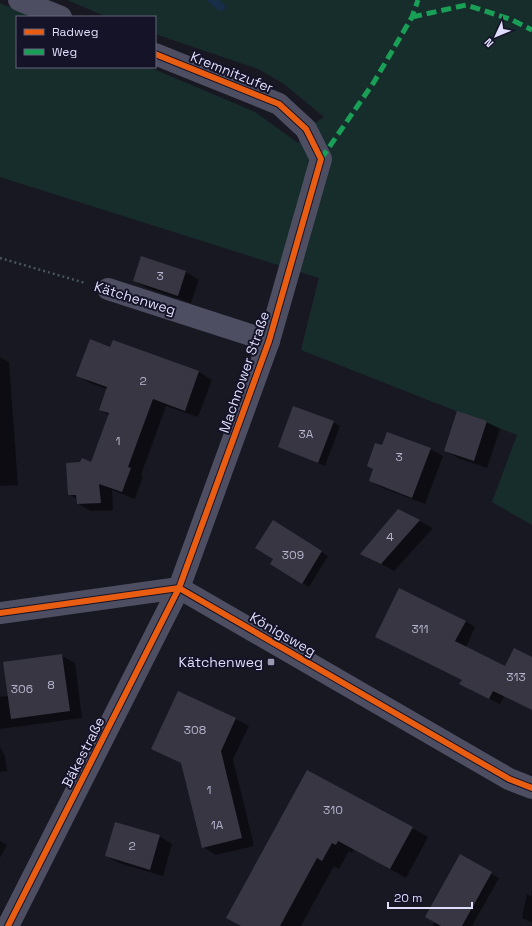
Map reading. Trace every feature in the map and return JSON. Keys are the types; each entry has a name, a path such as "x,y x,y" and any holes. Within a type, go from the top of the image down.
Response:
{"street":[{"path":"19,0 59,16"},
{"name":"Kremnitzufer","path":"156,54 279,104 306,129 321,159"},
{"name":"Machnower Straße","path":"179,588 270,341 321,159"},
{"name":"Kätchenweg","path":"108,290 270,341"},
{"path":"0,613 179,588"},
{"name":"Königsweg","path":"179,588 509,779 532,788"},
{"name":"Bäkestraße","path":"8,926 179,588"}],"green space":[{"path":"67,0 532,0 532,525 492,502 517,435 301,350 319,278 0,177 0,3 31,16 16,16 16,68 151,68 255,112 298,143 306,129 324,117 284,84 258,69 156,34 156,16 105,16"}],"building":[{"path":"141,256 186,271 178,296 133,281"},
{"path":"90,339 110,347 113,340 199,371 185,411 153,399 128,467 131,468 122,492 99,484 101,503 77,504 76,495 68,495 66,463 80,462 82,458 91,462 109,413 99,410 107,387 76,376"},
{"path":"293,406 334,421 318,463 278,447"},
{"path":"457,411 487,421 474,461 444,451"},
{"path":"387,432 431,448 412,498 369,481 373,469 367,466 375,443 382,445"},
{"path":"398,509 420,520 381,564 360,554"},
{"path":"273,520 322,551 302,584 270,564 273,559 255,548"},
{"path":"399,588 466,621 455,641 505,666 514,648 532,657 532,710 493,691 489,699 459,684 462,680 375,637"},
{"path":"62,654 70,711 11,719 3,662"},
{"path":"178,691 236,718 221,751 242,838 202,848 181,763 151,749"},
{"path":"307,770 413,827 390,869 338,841 336,845 332,843 322,861 317,858 280,926 241,926 226,918"},
{"path":"115,822 160,835 150,870 105,856"},
{"path":"460,854 492,872 462,926 441,926 425,917"}],"waterway":[{"path":"212,0 221,7"}],"marked path":[{"path":"321,159 374,82 412,17 418,0"},
{"path":"412,17 466,5 510,19 532,30"}],"cycle path":[{"path":"8,926 179,588 269,341 321,159 306,129 279,104 156,54"},
{"path":"0,613 179,588 509,779 532,788"}],"place":[{"name":"Kätchenweg","path":"271,662"}]}
